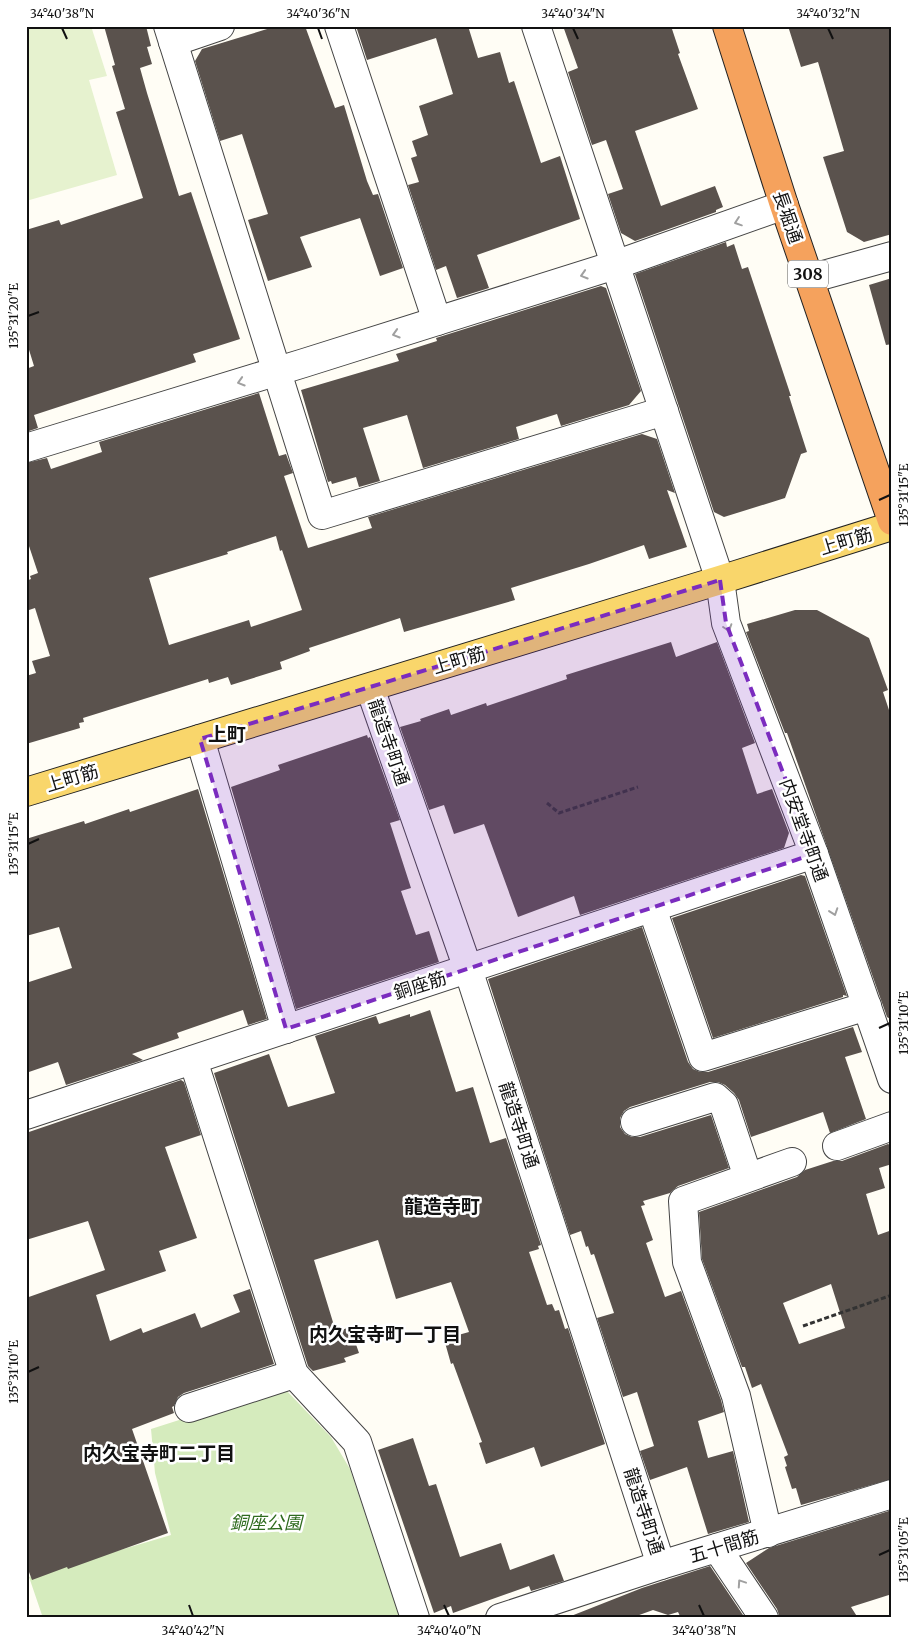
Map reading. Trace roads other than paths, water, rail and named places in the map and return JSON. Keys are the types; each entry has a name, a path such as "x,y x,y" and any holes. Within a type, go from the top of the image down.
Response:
{"highway":[{"name":"長堀通","path":"727,26 784,206 892,521"}],"main road":[{"name":"上町筋","path":"26,792 370,688 892,526"}],"street":[{"path":"220,26 171,34 322,515 664,411"},
{"path":"339,26 437,321"},
{"name":"内安堂寺町通","path":"536,26 720,580 726,623 814,854 867,1006 884,1030 892,1079"},
{"path":"26,448 615,265 784,206"},
{"path":"809,279 892,256"},
{"name":"龍造寺町通","path":"370,688 468,969 662,1565"},
{"path":"200,739 286,1029"},
{"name":"銅座筋","path":"26,1115 814,854"},
{"path":"652,908 703,1057 867,1006"},
{"path":"193,1060 294,1374 357,1442 415,1618"},
{"path":"635,1122 715,1097 724,1105 748,1177"},
{"path":"837,1146 892,1126"},
{"path":"768,1533 736,1396 687,1262 683,1201 792,1162"},
{"path":"189,1408 294,1374"},
{"name":"五十間筋","path":"500,1618 543,1612 662,1565 892,1494"},
{"path":"717,1548 764,1618"}],"district":[{"name":"上町","path":"227,734"},
{"name":"龍造寺町","path":"442,1206"},
{"name":"内久宝寺町一丁目","path":"385,1334"},
{"name":"内久宝寺町二丁目","path":"159,1453"}],"park label":[{"name":"銅座公園","path":"266,1522"}]}
